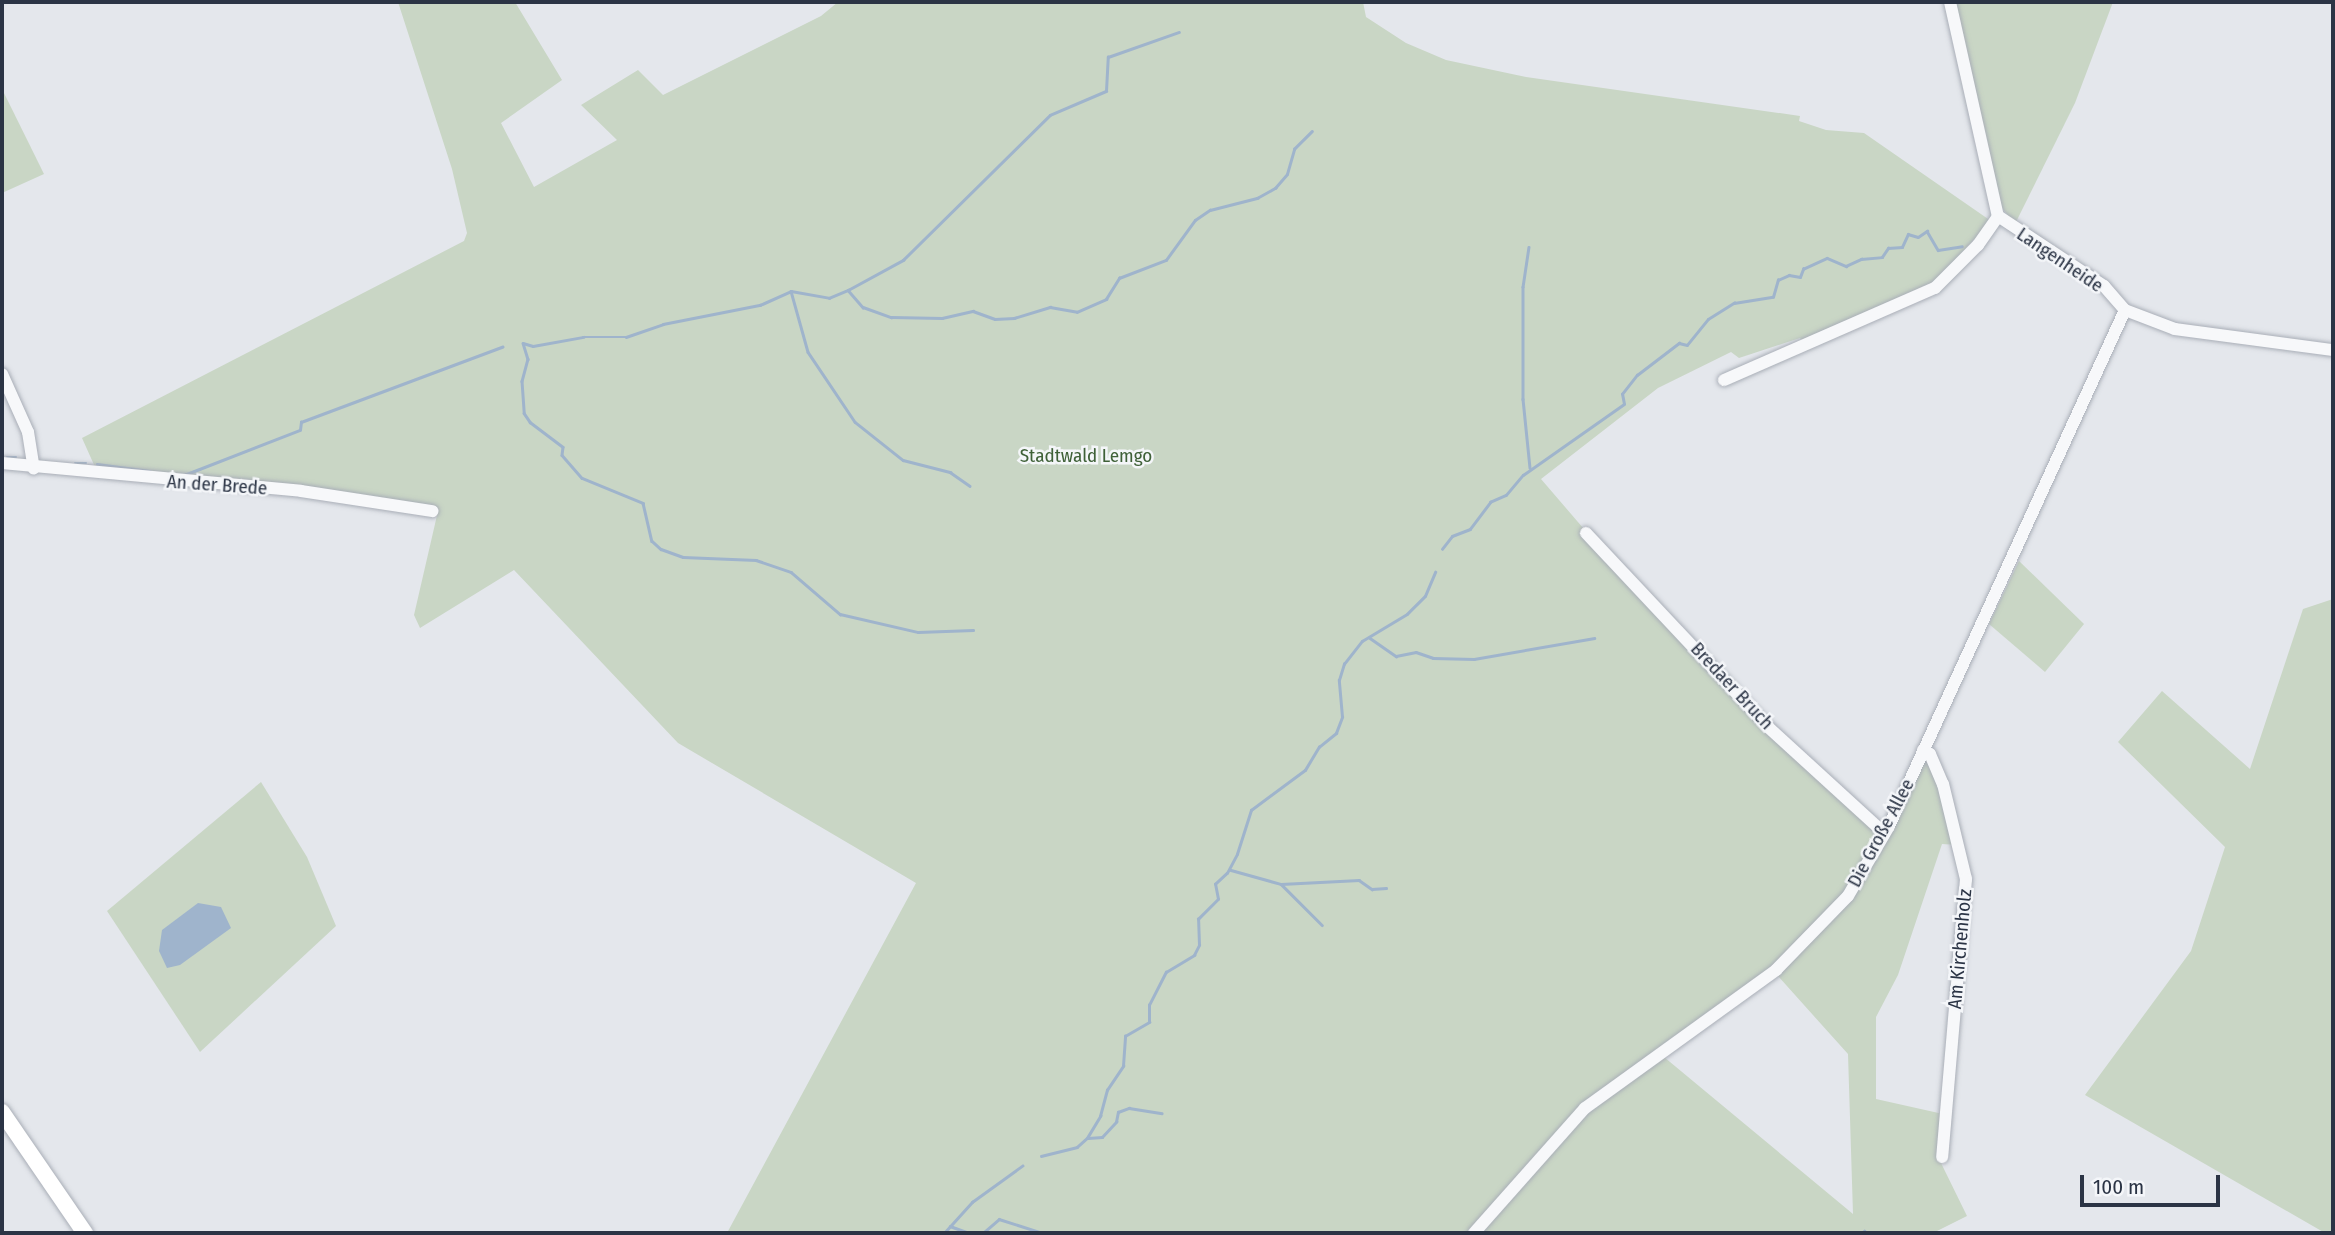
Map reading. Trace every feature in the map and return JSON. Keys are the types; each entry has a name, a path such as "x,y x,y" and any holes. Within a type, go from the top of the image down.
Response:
{"main road":[{"path":"2,1112 85,1233"}],"street":[{"name":"Langenheide","path":"1950,2 1998,216 2104,286 2125,310 2175,329 2333,350"},
{"path":"1724,380 1936,288 1978,245 1998,216"},
{"name":"Die Große Allee","path":"1474,1233 1585,1108 1776,970 1848,896 1884,833 2125,310"},
{"path":"2,374 28,432 34,469"},
{"name":"An der Brede","path":"2,463 34,469 301,491 432,511"},
{"name":"Bredaer Bruch","path":"1586,533 1768,727 1884,833"},
{"name":"Am Kirchenholz","path":"1923,750 1930,754 1943,784 1966,879 1942,1157"}],"green space":[{"name":"Stadtwald Lemgo","path":"398,2 515,2 562,80 501,123 534,187 617,140 581,105 638,70 663,95 821,16 838,2 1363,2 1366,17 1406,43 1446,60 1526,77 1800,116 1799,121 1826,130 1864,133 1991,221 1933,284 1804,342 1800,338 1739,358 1731,352 1658,388 1541,479 1669,628 1879,835 1845,895 1775,966 1664,1057 1853,1214 1848,1054 1777,975 1851,901 1924,760 1929,760 1958,845 1942,844 1898,975 1876,1017 1876,1099 1943,1114 1941,1163 1967,1216 1933,1233 727,1233 916,883 678,743 514,570 420,628 414,615 438,511 95,467 82,438 464,241 467,233 452,169"},
{"path":"1954,2 2113,2 2075,103 2015,224 2002,208"},
{"path":"2,89 44,174 2,193"},
{"path":"2019,561 2084,624 2045,672 1989,624"},
{"path":"2333,599 2333,1233 2325,1233 2085,1095 2191,951 2225,847 2118,742 2162,691 2250,769 2303,609"},
{"path":"261,782 307,857 336,926 200,1052 107,911"}],"water":[{"path":"198,903 221,907 231,928 180,965 167,968 159,951 162,930"}],"waterway":[{"path":"523,343 533,346 583,337 626,337 663,324 760,305 791,291 829,298 848,290 903,260 1050,115 1106,91 1108,57 1179,32"},
{"path":"848,290 863,307 891,317 942,318 973,311 995,319 1014,318 1050,307 1077,312 1106,299 1119,278 1166,260 1195,220 1210,210 1257,198 1275,188 1287,174 1294,149 1312,131"},
{"path":"1442,549 1452,536 1470,529 1490,502 1506,495 1523,475 1624,404 1622,394 1637,375 1679,343 1687,345 1708,319 1734,303 1773,297 1778,280 1789,275 1800,277 1803,269 1827,258 1846,266 1861,259 1882,257 1888,248 1902,247 1908,234 1918,237 1927,231 1938,250 1962,246"},
{"path":"1529,247 1523,287 1523,399 1530,468"},
{"path":"791,291 808,352 855,422 903,460 950,472 970,486"},
{"path":"523,343 528,359 522,381 524,413 530,422 563,447 562,455 582,478 643,503 652,541 661,549 683,557 756,560 791,572 840,614 918,632 973,630"},
{"path":"184,475 300,430 301,422 502,347"},
{"path":"7,457 16,457"},
{"path":"75,463 86,463"},
{"path":"97,464 150,471"},
{"path":"1041,1156 1077,1147 1087,1138 1100,1116 1107,1090 1123,1066 1125,1036 1149,1022 1149,1005 1166,972 1194,955 1199,945 1198,919 1218,899 1215,884 1227,873 1237,854 1251,810 1305,770 1319,747 1336,733 1342,717 1339,680 1344,664 1362,641 1407,614 1425,596 1435,572"},
{"path":"1370,638 1396,656 1416,652 1433,658 1474,659 1594,638"},
{"path":"1231,870 1281,884 1359,880 1372,889 1386,888"},
{"path":"1281,884 1322,925"},
{"path":"1088,1138 1102,1137 1116,1122 1118,1112 1129,1108 1162,1113"},
{"path":"944,1233 972,1202 1022,1166"},
{"path":"983,1233 999,1219 1043,1233"},
{"path":"950,1226 969,1233"}]}
